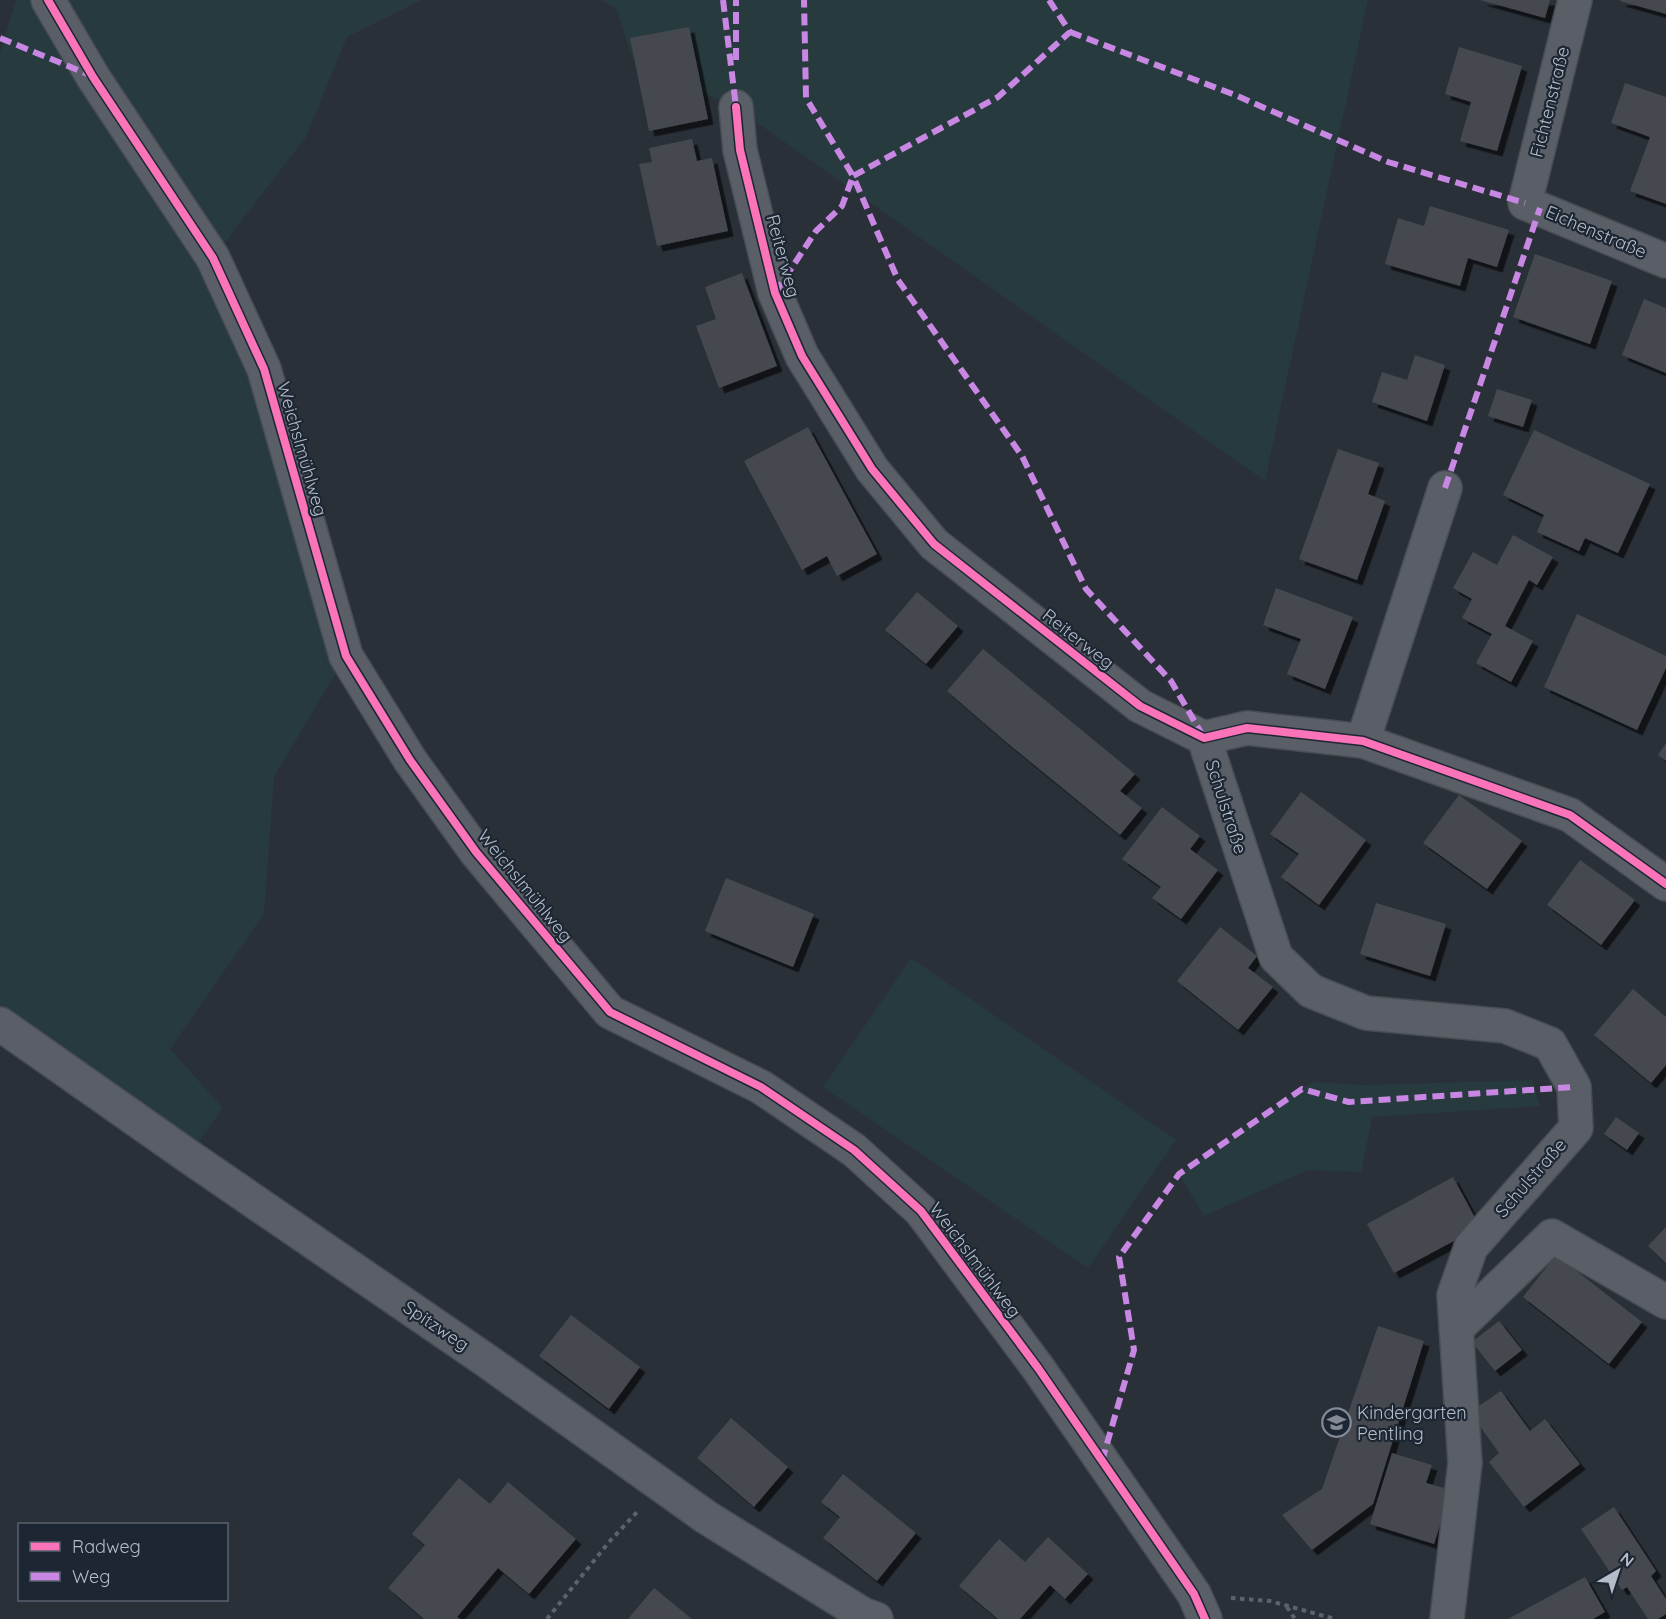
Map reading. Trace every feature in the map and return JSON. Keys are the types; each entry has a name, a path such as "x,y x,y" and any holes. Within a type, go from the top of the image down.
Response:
{"street":[{"name":"Weichslmühlweg","path":"48,0 93,76 213,258 264,369 346,656 410,760 476,852 610,1012 761,1087 854,1149 921,1211 1038,1368 1199,1607"},
{"name":"Fichtenstraße","path":"1525,203 1575,0"},
{"name":"Reiterweg","path":"736,108 740,150 776,293 802,356 872,469 934,544 1140,706 1204,738"},
{"name":"Eichenstraße","path":"1525,203 1666,261"},
{"path":"1363,741 1445,488"},
{"path":"1204,738 1247,728 1363,741 1570,815 1666,884"},
{"name":"Schulstraße","path":"1204,738 1275,957 1311,991 1366,1013 1505,1026 1550,1044 1574,1087 1576,1128 1471,1247 1454,1295 1465,1463 1447,1619"},
{"name":"Spitzweg","path":"0,1024 487,1361 706,1517 864,1616 876,1619"},
{"path":"1456,1329 1552,1236 1666,1302"}],"path":[{"path":"547,1619 609,1542 661,1486"},
{"path":"1199,1607 1270,1601 1335,1619"},
{"path":"1286,1606 1295,1619"}],"green space":[{"path":"16,0 422,0 347,37 306,137 213,258 346,656 274,777 264,914 170,1049 223,1108 188,1156 0,1024 0,53"},
{"path":"601,0 1368,0 1265,481 736,108 633,59 616,8"},
{"path":"911,958 1176,1140 1088,1268 823,1087"},
{"path":"1532,1080 1540,1106 1372,1117 1361,1172 1308,1170 1204,1216 1179,1174 1312,1082 1365,1085"}],"building":[{"path":"1480,0 1550,0 1545,18"},
{"path":"1666,0 1666,14 1620,1"},
{"path":"689,27 708,119 649,131 630,38"},
{"path":"1459,47 1522,66 1497,151 1460,141 1471,102 1445,94"},
{"path":"1625,83 1666,97 1666,204 1630,191 1650,137 1611,123"},
{"path":"692,139 697,161 712,158 728,231 657,246 639,164 652,162 649,148"},
{"path":"1430,206 1509,230 1497,267 1468,258 1460,286 1385,264 1398,218 1424,226"},
{"path":"1535,254 1612,281 1590,344 1513,317"},
{"path":"742,273 777,366 719,388 696,326 716,319 705,287"},
{"path":"1644,299 1666,308 1666,373 1622,355"},
{"path":"1415,355 1445,365 1427,421 1372,402 1382,372 1407,380"},
{"path":"1497,389 1532,400 1523,427 1488,416"},
{"path":"808,427 877,554 837,576 827,556 802,570 744,461"},
{"path":"1534,430 1650,484 1618,553 1585,538 1579,551 1537,532 1544,515 1503,495"},
{"path":"1338,449 1379,463 1368,494 1385,501 1357,580 1299,559"},
{"path":"1513,535 1553,557 1537,585 1529,580 1505,626 1533,641 1511,682 1476,663 1492,634 1462,618 1472,599 1453,588 1473,552 1497,565"},
{"path":"1276,588 1353,617 1325,689 1287,674 1301,639 1263,625"},
{"path":"917,592 958,626 926,664 885,630"},
{"path":"1577,614 1666,656 1666,668 1637,730 1544,687"},
{"path":"983,649 1135,774 1120,791 1142,808 1120,835 947,691"},
{"path":"1666,743 1666,761 1658,755"},
{"path":"1301,792 1366,840 1319,905 1281,877 1299,854 1270,834"},
{"path":"1459,795 1522,841 1487,889 1423,843"},
{"path":"1162,807 1200,836 1190,849 1218,870 1181,919 1152,898 1161,887 1122,859"},
{"path":"1580,860 1635,900 1601,945 1547,905"},
{"path":"726,878 814,914 793,967 705,931"},
{"path":"1376,903 1446,924 1430,976 1360,954"},
{"path":"1220,927 1257,956 1248,968 1273,987 1238,1030 1177,981"},
{"path":"1633,989 1666,1017 1666,1065 1651,1083 1594,1035"},
{"path":"1616,1117 1639,1133 1627,1150 1604,1134"},
{"path":"1453,1177 1480,1227 1394,1273 1367,1224"},
{"path":"1666,1227 1666,1263 1648,1246"},
{"path":"1556,1255 1642,1322 1609,1364 1523,1297"},
{"path":"571,1315 640,1367 609,1409 539,1356"},
{"path":"1499,1321 1522,1350 1495,1371 1472,1342"},
{"path":"1378,1326 1424,1341 1373,1504 1312,1550 1282,1515 1322,1489"},
{"path":"1501,1391 1530,1431 1545,1419 1580,1464 1524,1507 1489,1462 1499,1453 1470,1412"},
{"path":"731,1418 788,1467 754,1507 697,1458"},
{"path":"1392,1453 1432,1465 1426,1483 1451,1490 1434,1544 1370,1524"},
{"path":"843,1474 916,1533 877,1581 823,1538 840,1517 821,1502"},
{"path":"459,1478 490,1504 508,1482 576,1539 529,1594 498,1568 457,1617 460,1619 424,1619 388,1588 425,1545 412,1534"},
{"path":"1614,1507 1656,1571 1651,1576 1666,1599 1666,1614 1658,1619 1648,1619 1627,1587 1622,1590 1581,1529"},
{"path":"1048,1537 1088,1574 1065,1599 1050,1585 1020,1619 998,1619 959,1586 999,1539 1025,1562"},
{"path":"1585,1577 1605,1612 1593,1619 1508,1619"},
{"path":"654,1588 692,1619 628,1619"}],"marked path":[{"path":"723,0 736,107"},
{"path":"736,0 736,60"},
{"path":"775,293 816,231 842,206 853,176 806,98 804,0"},
{"path":"1049,0 1070,32 998,97 853,176 898,280 1022,456 1086,589 1171,681 1203,736"},
{"path":"1070,32 1235,95 1388,162 1525,203"},
{"path":"0,38 90,75"},
{"path":"1445,488 1540,208"},
{"path":"1102,1461 1134,1350 1119,1257 1179,1174 1302,1089 1349,1102 1574,1087"}],"cycle path":[{"path":"48,0 93,77 213,258 264,369 346,656 410,760 476,852 610,1012 761,1087 854,1150 921,1211 1038,1368 1194,1594 1205,1619"},
{"path":"736,107 740,150 775,293 802,356 872,469 934,544 1140,706 1204,738 1247,728 1363,741 1570,815 1666,884"}],"place":[{"name":"Kindergarten Pentling","path":"1336,1423"}]}
